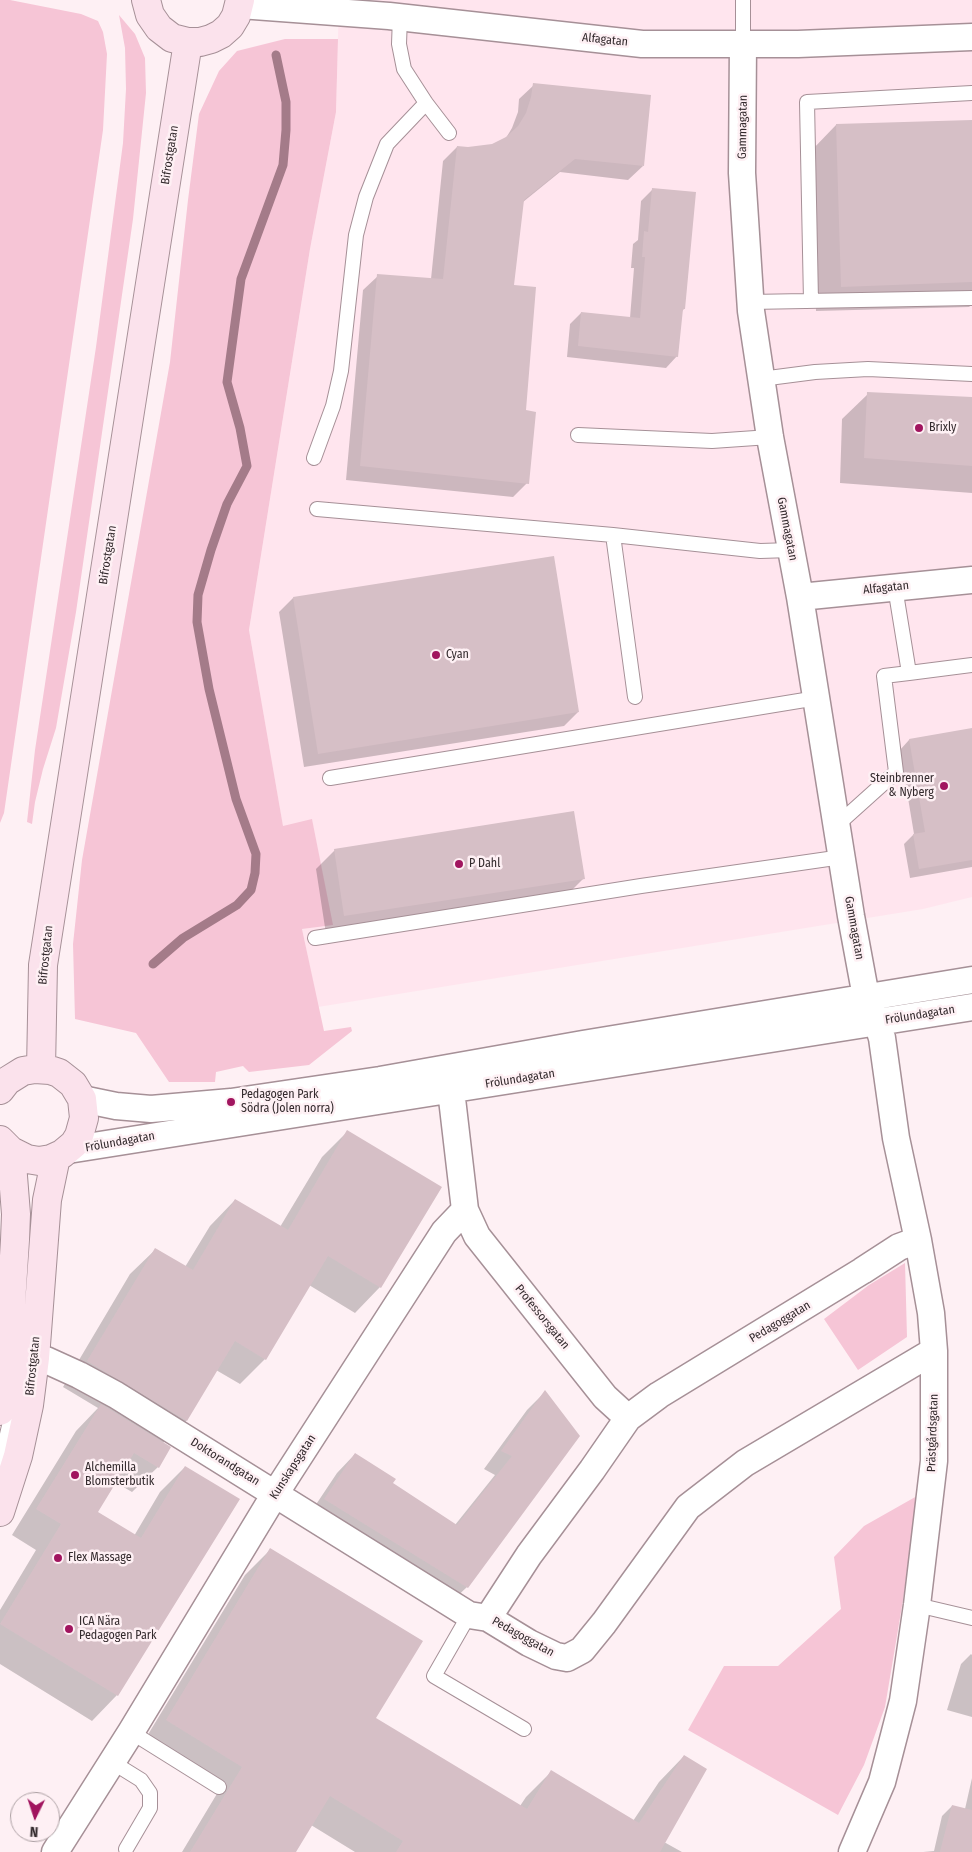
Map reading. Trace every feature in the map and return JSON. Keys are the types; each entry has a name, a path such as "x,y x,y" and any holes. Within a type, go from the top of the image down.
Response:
{"main road":[{"path":"146,0 150,15 159,28 172,38 188,42 205,41 221,34 230,26 236,16 240,2"},
{"name":"Bifrostgatan","path":"41,1069 43,965 188,42"},
{"path":"0,1090 7,1081 17,1074 41,1069 59,1073 66,1078 73,1084 82,1099"},
{"name":"Bifrostgatan","path":"0,1512 3,1475 18,1456 27,1413 35,1358 47,1200 62,1154 79,1136 83,1127 82,1099"},
{"name":"Bifrostgatan","path":"5,1146 21,1157 33,1160 45,1160 62,1154"},
{"name":"Bifrostgatan","path":"0,1412 6,1385 16,1214 5,1146"}],"street":[{"name":"Alfagatan","path":"240,2 400,17 642,44 798,44 972,37"},
{"name":"Gammagatan","path":"744,44 742,173 750,302 770,437 800,597 842,857 871,1009"},
{"name":"Alfagatan","path":"800,597 972,580"},
{"name":"Frölundagatan","path":"62,1154 450,1078 871,1009 972,980"},
{"name":"Frölundagatan","path":"871,1009 972,1007"},
{"name":"Prästgårdsgatan","path":"852,1852 882,1782 903,1701 917,1605 934,1461 934,1351 931,1313 918,1240 896,1138 882,1038 871,1009"},
{"name":"Frölundagatan","path":"82,1099 116,1106 151,1109 189,1107 380,1080 450,1078"},
{"path":"450,1078 465,1210"},
{"name":"Professorsgatan","path":"465,1210 477,1236 605,1397 628,1418"},
{"name":"Kunskapsgatan","path":"55,1852 131,1732 275,1494 444,1232 465,1210"},
{"name":"Pedagoggatan","path":"918,1240 898,1247 838,1286 659,1395 628,1418 529,1555 478,1616 556,1656 568,1658 582,1650 604,1623 688,1507 745,1463 934,1351"},
{"name":"Doktorandgatan","path":"35,1358 46,1360 79,1375 116,1395 275,1494 478,1616"}],"lane":[{"path":"743,0 744,44"},
{"path":"400,17 399,44 404,69 426,103 449,133"},
{"path":"811,301 807,102 972,93"},
{"path":"314,458 333,406 342,371 356,235 366,197 387,144 426,103"},
{"path":"750,302 972,298"},
{"path":"761,379 815,372 868,369 972,374"},
{"path":"578,435 712,441 770,437"},
{"path":"318,509 614,535 760,551 791,550"},
{"path":"614,535 635,697"},
{"path":"895,587 908,673"},
{"path":"837,825 896,772 884,676 972,665"},
{"path":"330,778 817,698"},
{"path":"315,938 641,886 842,857"},
{"path":"3,1475 20,1366 26,1305 41,1274"},
{"path":"917,1605 972,1618"},
{"path":"478,1616 434,1676 524,1729"},
{"path":"131,1732 219,1787"},
{"path":"112,1762 141,1780 150,1793 150,1808 126,1849"}],"shaded area":[{"path":"0,0 10,0 81,14 98,21 103,32 107,54 103,130 4,813 0,823"},
{"path":"339,0 972,0 972,897 923,909 318,1007 302,929 332,924 312,820 283,827 249,630 310,249 336,112"},
{"path":"119,15 135,34 145,58 146,93 133,219 76,612 56,728 43,769 32,824 27,822 35,750 96,347 123,143 126,89 125,48"},
{"path":"285,39 338,39 336,112 310,249 249,630 283,826 312,819 333,925 302,929 324,1031 351,1027 352,1031 309,1065 249,1072 243,1066 216,1072 215,1082 169,1082 136,1033 75,1019 73,944 82,860 170,362 199,114 219,71 237,51"},
{"path":"905,1263 907,1337 858,1370 824,1319 869,1285"},
{"path":"917,1496 903,1600 885,1707 864,1765 838,1815 688,1730 724,1666 778,1666 841,1609 834,1557 864,1526"}],"building":[{"path":"533,83 651,95 644,166 575,159 524,200 514,285 536,287 526,410 536,412 529,484 360,466 377,274 443,279 457,146 468,147 492,144 506,137 518,126 526,113"},
{"path":"972,120 972,282 841,287 836,124"},
{"path":"652,188 696,192 685,309 683,309 678,357 578,346 581,312 640,318 645,257 642,257 644,231 648,232"},
{"name":"Brixly","path":"867,392 972,397 972,466 864,458"},
{"name":"Cyan","path":"554,556 579,712 318,754 293,597"},
{"name":"Steinbrenner & Nyberg","path":"972,728 972,860 919,869 913,834 925,832 909,739"},
{"name":"P Dahl","path":"574,811 585,879 344,916 334,849"},
{"path":"347,1130 442,1187 381,1288 328,1256 266,1360 235,1341 187,1421 87,1361 155,1248 193,1270 235,1199 288,1230"},
{"path":"545,1390 580,1436 468,1588 324,1499 355,1453 396,1479 393,1483 457,1525 512,1456 501,1451"},
{"path":"101,1404 171,1447 159,1468 134,1453 98,1512 141,1538 185,1466 240,1499 118,1696 0,1624 61,1524 36,1509"},
{"path":"270,1548 423,1641 376,1718 527,1809 551,1770 639,1823 684,1755 707,1769 660,1852 396,1852 403,1841 330,1796 296,1852 190,1852 242,1767 166,1720"},
{"path":"952,1805 972,1810 972,1852 940,1852"}],"waterway":[{"path":"153,964 183,938 237,905 251,890 255,873 256,854 236,799 209,689 197,622 198,595 211,550 227,504 247,466 240,428 227,382 241,279 283,165 286,102 276,55"}],"place":[{"name":"Brixly","path":"919,428"},
{"name":"Cyan","path":"436,655"},
{"name":"Steinbrenner & Nyberg","path":"944,786"},
{"name":"P Dahl","path":"459,864"},
{"name":"Pedagogen Park Södra (Jolen norra)","path":"231,1102"},
{"name":"Alchemilla Blomsterbutik","path":"75,1475"},
{"name":"Flex Massage","path":"58,1558"},
{"name":"ICA Nära Pedagogen Park","path":"69,1629"}]}
